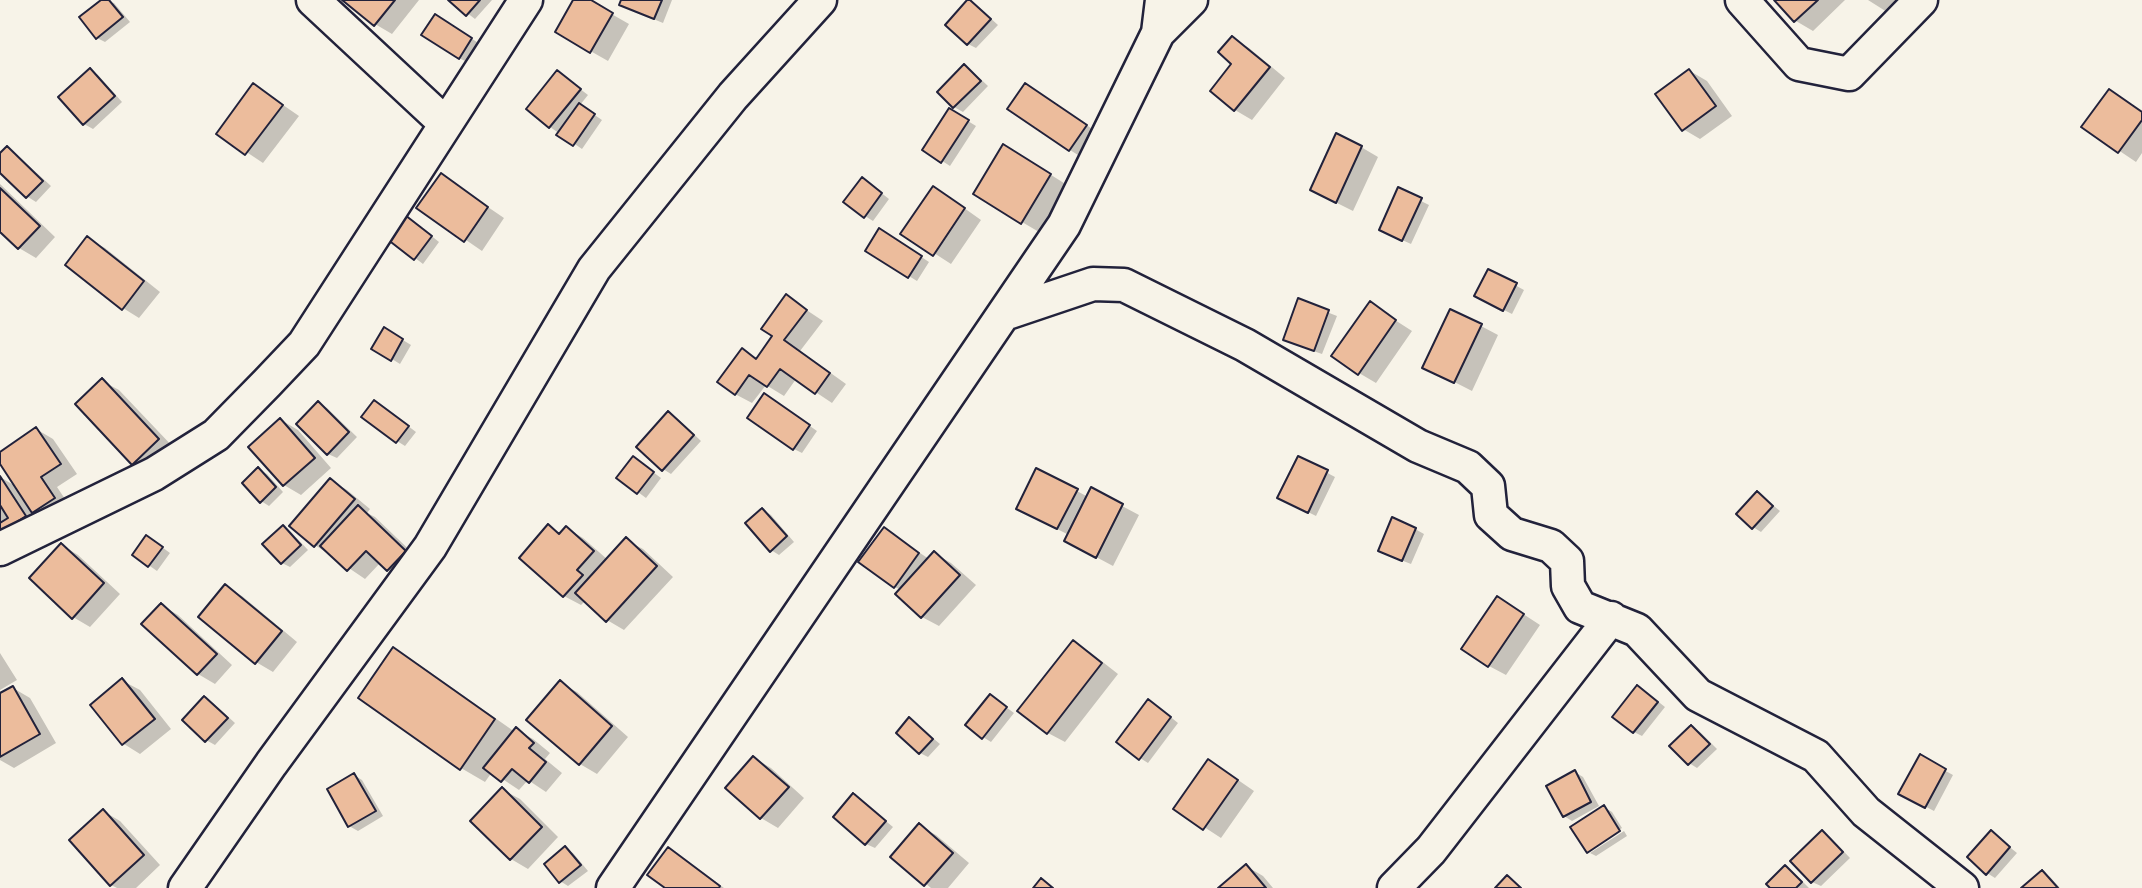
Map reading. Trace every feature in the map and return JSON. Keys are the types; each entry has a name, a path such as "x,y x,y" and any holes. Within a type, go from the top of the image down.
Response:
{"street":[{"path":"313,0 446,124"},
{"path":"0,549 154,474 216,435 304,344 526,0"},
{"path":"184,888 430,547 594,269 733,96 820,0"},
{"path":"613,888 1064,225 1157,33 1162,0"},
{"path":"1157,33 1191,0"},
{"path":"1742,0 1799,64 1849,74 1921,0"},
{"path":"1004,314 1093,284 1124,285 1245,345 1418,446 1468,467 1488,486 1491,514 1512,534 1551,546 1567,561 1568,586 1580,607 1636,630 1698,695 1816,756 1866,811 1962,888"},
{"path":"1394,888 1431,850 1611,618"}],"building":[{"path":"101,0 109,0 123,17 96,39 79,17"},
{"path":"342,0 395,0 374,26"},
{"path":"448,0 480,0 466,16"},
{"path":"573,0 591,0 613,13 590,53 555,32"},
{"path":"621,0 662,0 654,19 619,5"},
{"path":"967,0 991,19 967,45 945,25"},
{"path":"1774,0 1818,0 1794,22"},
{"path":"435,14 472,38 459,59 421,35"},
{"path":"1232,36 1270,67 1234,111 1210,91 1231,64 1218,52"},
{"path":"964,64 981,81 953,108 937,92"},
{"path":"90,68 115,96 83,125 58,97"},
{"path":"1689,69 1716,106 1682,131 1655,94"},
{"path":"557,70 581,89 549,128 526,109"},
{"path":"253,83 283,105 245,155 216,134"},
{"path":"1025,83 1087,125 1069,151 1007,109"},
{"path":"2109,89 2142,112 2142,120 2118,153 2081,127"},
{"path":"579,103 595,114 573,146 556,135"},
{"path":"949,108 969,120 941,163 922,150"},
{"path":"1336,133 1362,146 1336,203 1310,190"},
{"path":"1003,144 1051,174 1021,224 973,194"},
{"path":"7,146 43,181 26,198 0,173 0,153"},
{"path":"441,173 488,207 464,242 416,208"},
{"path":"862,177 882,193 864,218 843,202"},
{"path":"933,186 965,208 933,256 900,234"},
{"path":"1398,187 1422,198 1402,241 1379,230"},
{"path":"0,188 40,226 18,249 0,232"},
{"path":"405,215 432,236 414,260 387,239"},
{"path":"879,228 922,256 908,278 865,251"},
{"path":"87,236 144,281 122,310 65,265"},
{"path":"1488,269 1517,283 1503,311 1474,296"},
{"path":"786,294 807,310 784,340 830,373 815,394 780,369 767,387 749,375 735,395 717,382 742,348 756,359 772,336 761,329"},
{"path":"1298,298 1329,310 1314,351 1283,340"},
{"path":"1370,301 1396,320 1358,375 1331,356"},
{"path":"1450,309 1482,324 1454,383 1422,368"},
{"path":"384,327 403,339 391,361 371,349"},
{"path":"102,378 159,439 132,465 75,404"},
{"path":"764,393 810,425 793,450 747,418"},
{"path":"374,400 409,426 396,443 361,417"},
{"path":"318,401 349,432 327,455 296,424"},
{"path":"668,411 694,435 662,471 636,447"},
{"path":"280,418 315,458 283,486 248,447"},
{"path":"36,427 61,464 41,477 55,498 32,513 0,464 0,452"},
{"path":"633,456 654,472 637,494 616,478"},
{"path":"1298,456 1328,470 1308,513 1277,498"},
{"path":"258,467 276,487 260,503 242,483"},
{"path":"1036,468 1078,489 1057,529 1016,509"},
{"path":"0,476 26,516 0,533"},
{"path":"330,478 355,499 314,547 289,526"},
{"path":"1091,487 1123,504 1096,558 1064,541"},
{"path":"1757,491 1773,506 1752,529 1736,514"},
{"path":"0,505 8,518 0,523"},
{"path":"358,505 406,551 387,571 366,551 347,571 320,546"},
{"path":"762,508 787,536 770,552 745,523"},
{"path":"1392,517 1416,528 1402,561 1378,551"},
{"path":"548,524 559,534 566,526 594,551 577,570 583,575 563,597 519,558"},
{"path":"283,525 301,545 281,564 262,544"},
{"path":"884,527 919,553 894,588 858,562"},
{"path":"146,535 163,547 148,567 132,555"},
{"path":"626,537 657,566 606,622 575,593"},
{"path":"61,543 104,583 72,619 29,578"},
{"path":"934,551 960,575 921,618 895,594"},
{"path":"225,584 282,631 255,664 198,617"},
{"path":"1497,596 1524,614 1488,667 1461,649"},
{"path":"161,603 217,654 197,675 141,624"},
{"path":"1073,640 1102,663 1047,734 1017,711"},
{"path":"393,647 495,719 460,770 358,698"},
{"path":"122,678 155,719 122,745 90,705"},
{"path":"560,680 612,726 579,765 526,720"},
{"path":"1637,685 1658,702 1633,733 1612,717"},
{"path":"13,686 40,734 0,757 0,693"},
{"path":"990,694 1007,707 982,739 965,725"},
{"path":"204,696 228,718 205,742 182,720"},
{"path":"1148,699 1171,717 1139,760 1116,742"},
{"path":"909,717 933,739 919,754 896,733"},
{"path":"1691,725 1710,744 1688,765 1669,746"},
{"path":"516,727 534,743 529,748 546,762 529,783 512,769 501,782 483,768"},
{"path":"1920,754 1946,769 1925,808 1898,794"},
{"path":"753,756 789,787 760,819 725,788"},
{"path":"1208,759 1238,780 1203,830 1173,809"},
{"path":"1575,770 1591,802 1563,817 1546,786"},
{"path":"354,773 376,811 348,827 327,789"},
{"path":"502,787 542,827 510,860 470,821"},
{"path":"853,793 886,821 865,845 833,817"},
{"path":"1604,805 1620,831 1587,853 1570,827"},
{"path":"103,809 144,855 110,886 69,840"},
{"path":"919,823 953,853 924,886 890,857"},
{"path":"1822,830 1843,852 1811,883 1790,861"},
{"path":"1991,830 2010,847 1986,875 1967,857"},
{"path":"565,846 581,865 559,883 544,864"},
{"path":"668,847 720,886 719,888 665,888 647,875"},
{"path":"1246,864 1266,888 1218,888"},
{"path":"1785,865 1802,882 1796,888 1770,888 1766,884"},
{"path":"2042,870 2058,888 2021,888"},
{"path":"1507,875 1521,888 1495,888"},
{"path":"1041,878 1053,888 1033,888"}]}
